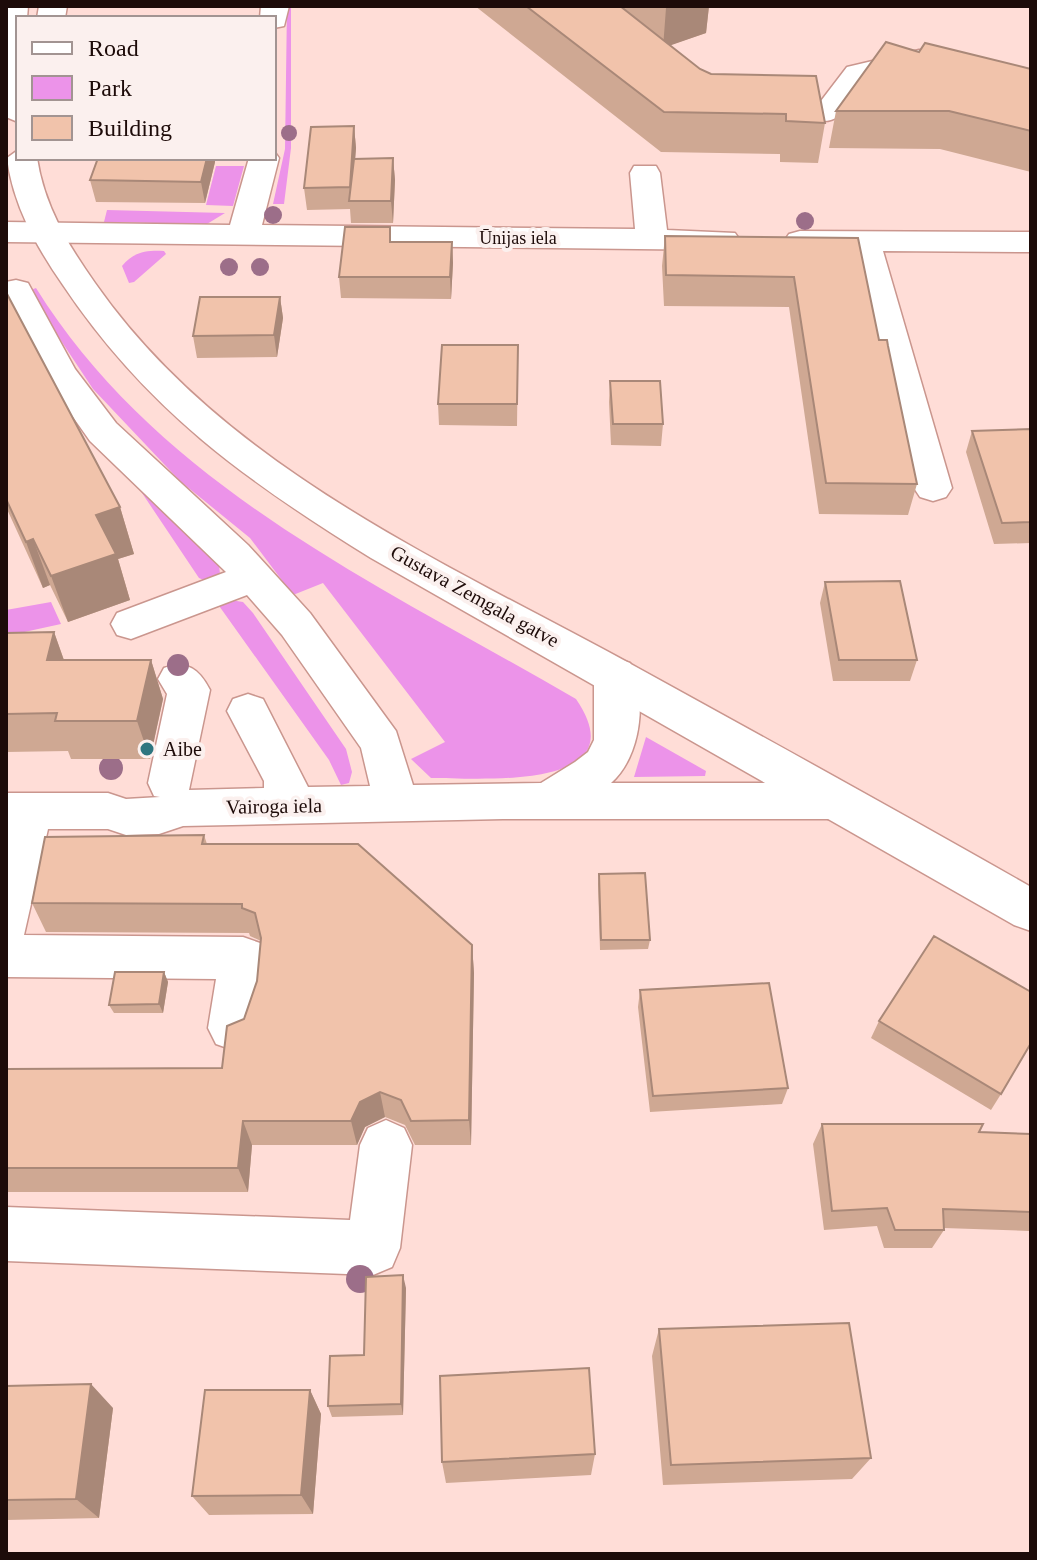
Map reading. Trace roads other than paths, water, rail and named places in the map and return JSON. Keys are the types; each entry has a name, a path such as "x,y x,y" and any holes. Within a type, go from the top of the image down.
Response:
{"street":[{"path":"14,6 12,46 16,91"},
{"path":"826,114 857,73 919,59 1031,87"},
{"name":"Gustava Zemgala gatve","path":"20,160 46,232 85,298 114,337 162,388 226,442 289,487 394,551 1031,911"},
{"path":"243,235 263,160"},
{"path":"645,173 652,239"},
{"name":"Ūnijas iela","path":"6,232 1031,242"},
{"path":"864,242 933,488"},
{"path":"16,290 60,373 103,432 234,555 251,578 296,624 381,743 396,803"},
{"path":"131,624 251,578"},
{"name":"Vairoga iela","path":"545,802 597,772 617,747 615,674"},
{"path":"176,795 189,690 179,679"},
{"path":"248,711 286,781 286,806"},
{"name":"Vairoga iela","path":"18,811 108,811 126,817 159,816 176,795 286,806 837,801"},
{"path":"6,924 18,811"},
{"path":"6,956 243,958 233,1028"},
{"path":"6,1234 373,1248 386,1145"}],"place":[{"name":"Aibe","path":"147,749"}]}
